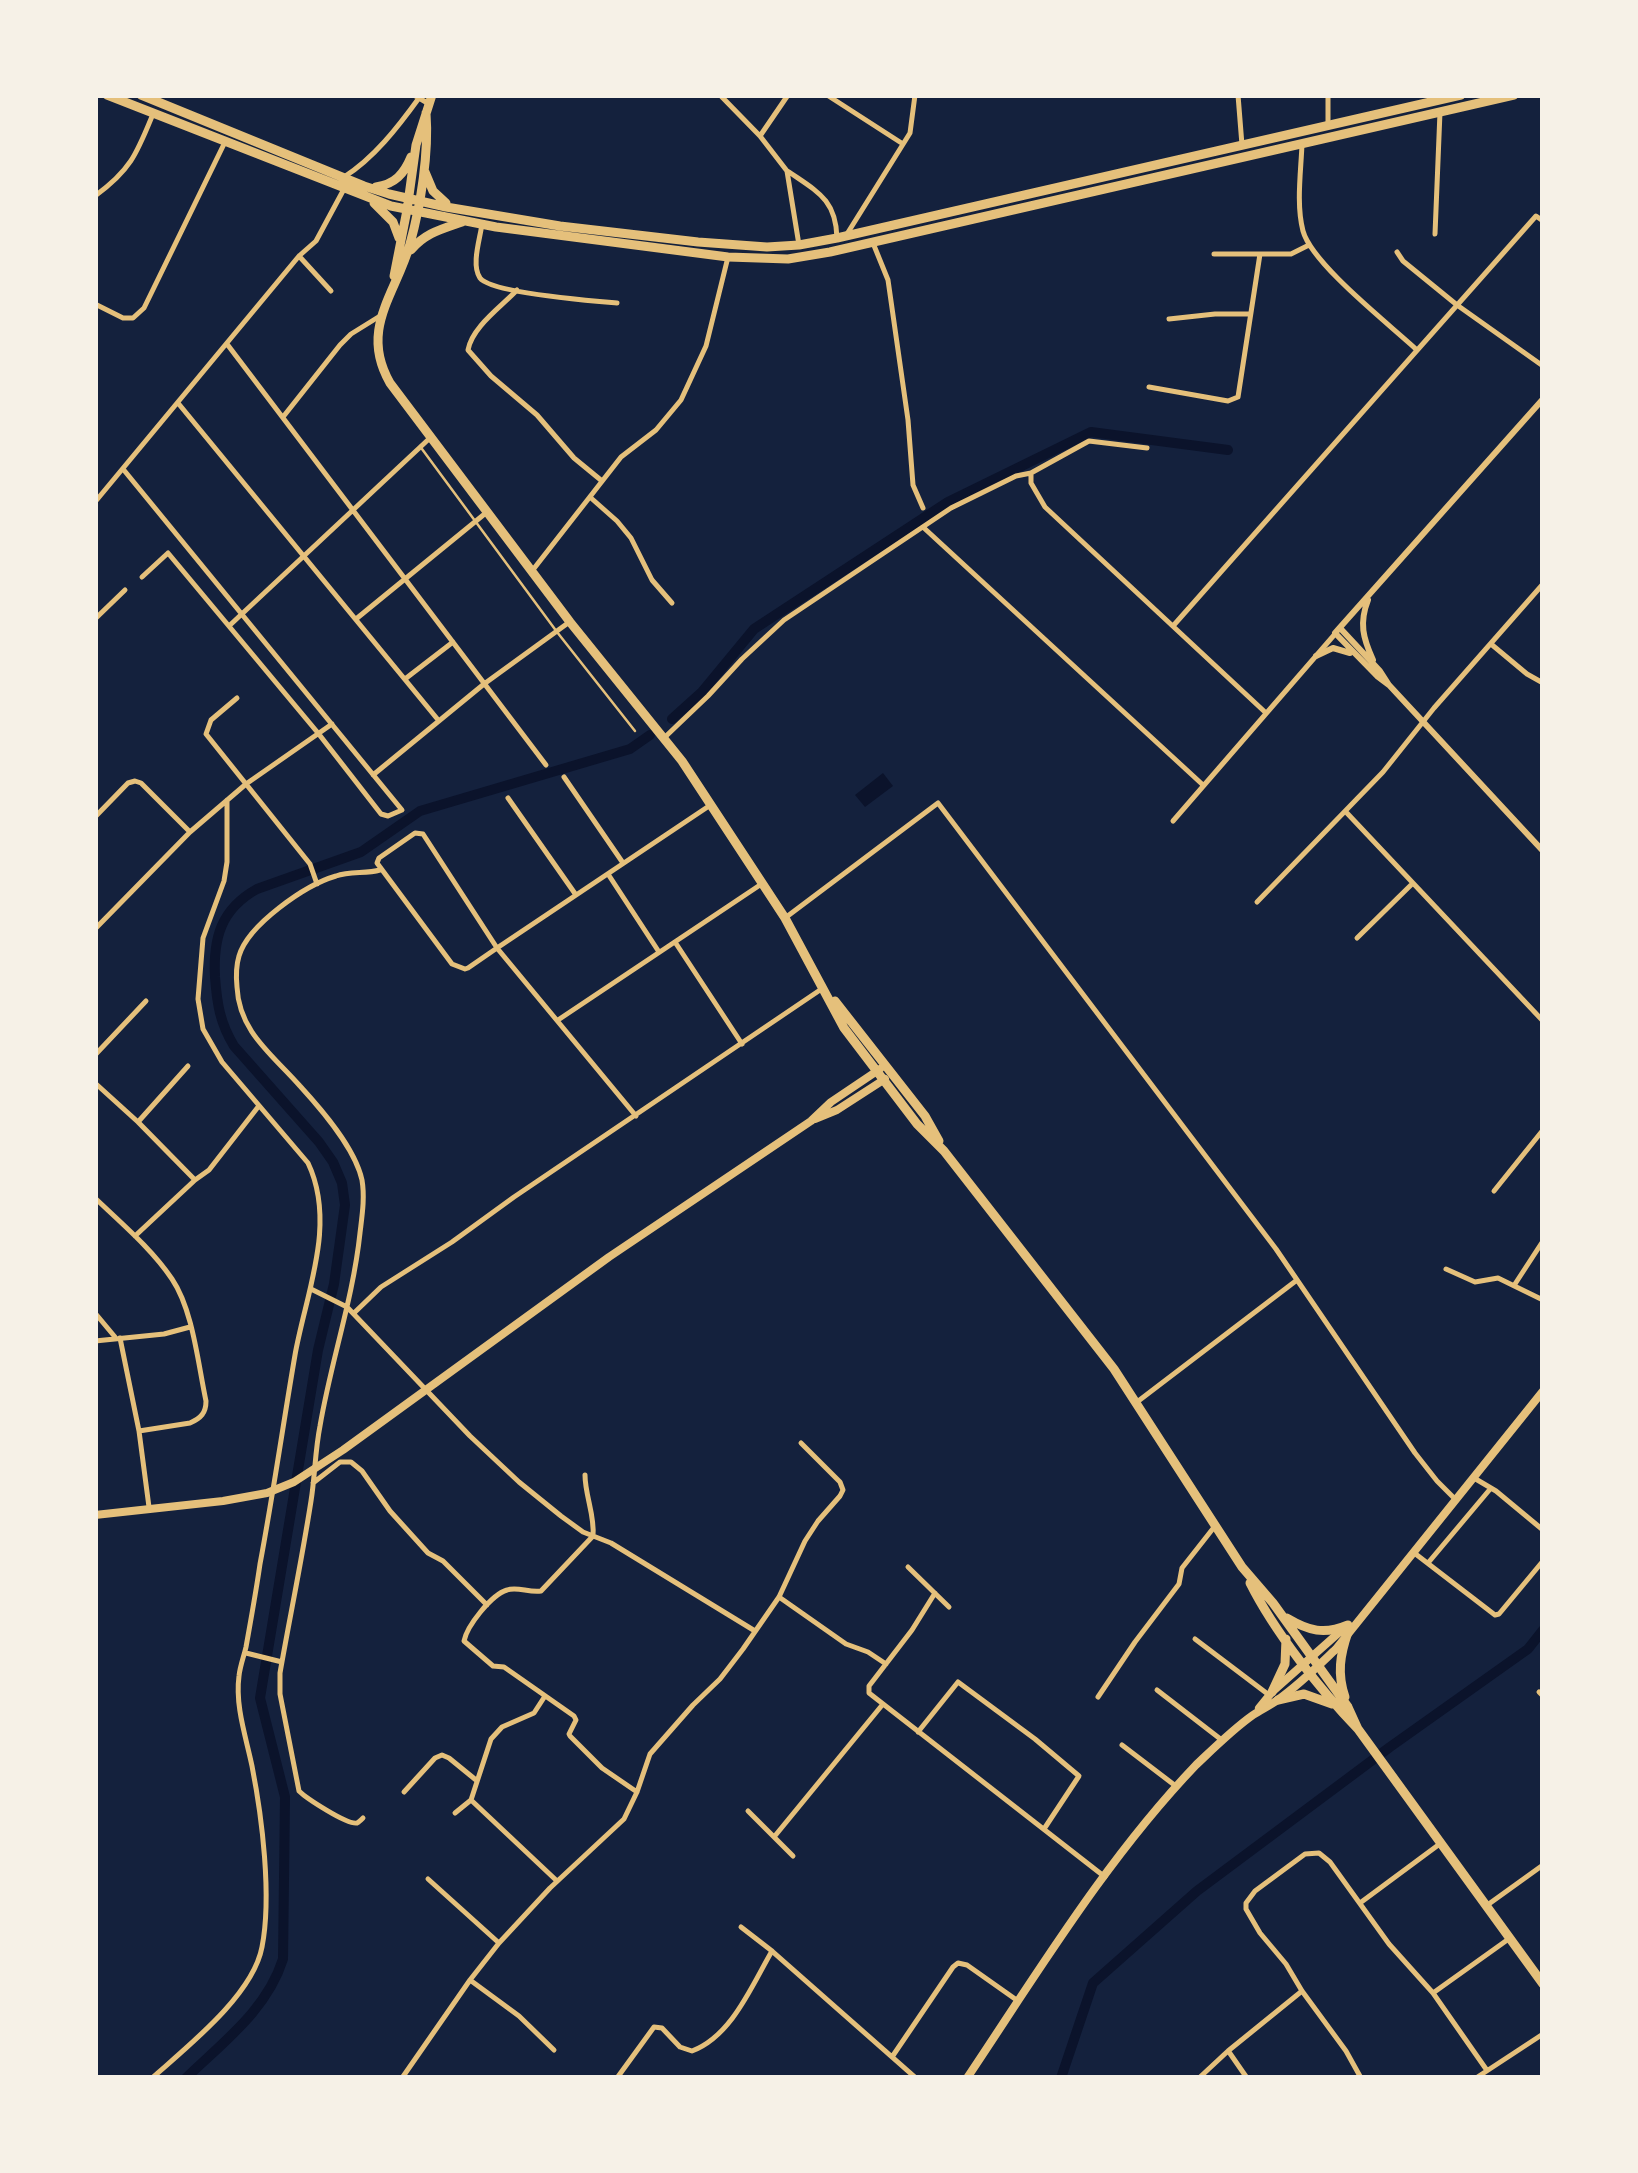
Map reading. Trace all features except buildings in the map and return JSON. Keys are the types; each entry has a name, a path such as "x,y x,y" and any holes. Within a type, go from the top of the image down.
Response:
{"main road":[{"path":"107,95 225,142 413,205 464,216 767,247 841,237 1461,95"},
{"path":"141,95 344,183"},
{"path":"425,154 427,180 433,192 464,216 482,224 728,257 788,259 1514,95"},
{"path":"413,205 416,145 424,101"},
{"path":"424,101 428,133 425,154 404,250 382,314 377,343 382,370 570,622 664,738 764,882 823,988 885,1072 917,1124 944,1151 1114,1370 1242,1568 1262,1606 1286,1639 1308,1660"},
{"path":"363,190 398,179 416,145"},
{"path":"363,190 393,222 404,250"},
{"path":"404,250 464,216"},
{"path":"95,1515 222,1501 281,1488 342,1450 608,1256 811,1120 837,1110 885,1072"},
{"path":"966,2078 1105,1877 1177,1787 1308,1660 1359,1618 1543,1392"},
{"path":"1242,1568 1280,1614 1335,1705 1374,1750 1543,1984"},
{"path":"1280,1614 1308,1630 1348,1628"},
{"path":"1273,1696 1315,1670 1348,1628"},
{"path":"1348,1628 1339,1666 1340,1684 1358,1729"},
{"path":"1273,1696 1284,1664 1286,1639"},
{"path":"1315,1670 1348,1707"},
{"path":"1273,1696 1304,1694 1335,1705"}],"street":[{"path":"720,95 787,171 829,203 841,237"},
{"path":"760,136 788,95"},
{"path":"827,95 903,144"},
{"path":"841,237 903,144 911,128 915,95"},
{"path":"1238,95 1242,145"},
{"path":"1328,95 1328,126"},
{"path":"95,502 298,256 316,241 344,183 424,101"},
{"path":"1436,234 1440,112"},
{"path":"95,196 123,174 135,158 153,114"},
{"path":"95,304 123,318 134,318 144,308 225,142"},
{"path":"1302,144 1300,211 1309,245 1325,265 1418,350"},
{"path":"787,171 799,245"},
{"path":"1173,626 1536,216 1543,221"},
{"path":"482,224 476,270 489,285 616,303"},
{"path":"873,242 888,280 908,420 912,485 923,508"},
{"path":"1214,254 1291,254 1309,245"},
{"path":"1397,252 1457,305 1543,366"},
{"path":"1149,387 1228,402 1235,400 1260,254"},
{"path":"298,256 331,291"},
{"path":"532,571 621,457 656,430 686,391 706,346 728,257"},
{"path":"517,290 476,332 468,350 602,482"},
{"path":"95,317 104,309"},
{"path":"283,417 340,345 382,314"},
{"path":"1169,319 1251,314"},
{"path":"228,344 546,765"},
{"path":"1173,821 1543,398"},
{"path":"178,403 439,721"},
{"path":"229,626 430,437"},
{"path":"664,738 784,620 958,505 1094,440 1146,448"},
{"path":"124,469 402,810 388,816 381,814 168,553 142,577"},
{"path":"1031,473 1031,484 1045,507 1266,713"},
{"path":"591,498 631,538 652,580 672,603"},
{"path":"356,619 487,512"},
{"path":"924,528 1204,785"},
{"path":"1257,902 1383,772 1543,584"},
{"path":"95,620 125,590"},
{"path":"1370,594 1361,631 1389,685"},
{"path":"373,775 484,684 570,622"},
{"path":"1338,630 1360,659 1389,685 1543,851"},
{"path":"1338,630 1376,666"},
{"path":"405,679 453,642"},
{"path":"1492,644 1543,683"},
{"path":"1316,656 1340,648 1360,659"},
{"path":"237,698 211,720 206,734 312,867 317,884"},
{"path":"95,929 190,832 246,784 332,724"},
{"path":"564,777 623,863"},
{"path":"95,816 128,783 135,781 190,832"},
{"path":"508,798 576,895"},
{"path":"152,2078 238,1996 251,1977 262,1946 262,1835 239,1700 239,1677 296,1350 312,1290 320,1215 317,1182 308,1163 258,1107 202,1029 198,1000 202,938 228,862 228,800"},
{"path":"786,918 938,803 1276,1249 1415,1452 1456,1500"},
{"path":"636,1116 497,948 422,834 415,833 377,862 455,966 468,968 497,948 608,874 711,804"},
{"path":"1345,811 1543,1021"},
{"path":"364,1818 351,1823 299,1790 280,1694 278,1661 313,1483 320,1426 357,1268 364,1201 362,1182 346,1145 300,1084 254,1038 237,999 236,978 238,957 262,923 317,884 338,875 380,870"},
{"path":"608,874 659,952"},
{"path":"558,1020 764,882"},
{"path":"1357,938 1413,883"},
{"path":"95,914 102,920"},
{"path":"676,942 742,1044"},
{"path":"354,1314 381,1287 823,988"},
{"path":"95,1055 146,1001"},
{"path":"138,1122 188,1066"},
{"path":"95,1084 195,1180"},
{"path":"136,1236 217,1162 258,1107"},
{"path":"1494,1191 1543,1130"},
{"path":"95,1198 136,1236 173,1280 186,1309 206,1401 204,1415 190,1423 139,1431"},
{"path":"1515,1285 1543,1241"},
{"path":"1446,1269 1474,1282 1495,1278 1543,1300"},
{"path":"1137,1402 1297,1280"},
{"path":"312,1290 347,1307 470,1436 574,1526 612,1543 755,1631"},
{"path":"95,1313 119,1338"},
{"path":"95,1340 164,1334 190,1327"},
{"path":"119,1338 139,1431 149,1510"},
{"path":"402,2078 499,1943 557,1881 624,1819 650,1754 720,1679 779,1597 805,1541 843,1490 840,1482 801,1443"},
{"path":"313,1483 345,1460 357,1466 428,1553 443,1561 488,1605"},
{"path":"584,1475 593,1536 541,1590 531,1593 508,1589 488,1605 466,1632 464,1641 492,1666 504,1667 574,1716 570,1736 602,1768 638,1792"},
{"path":"1474,1478 1543,1530"},
{"path":"1428,1563 1491,1488"},
{"path":"1098,1697 1179,1584 1182,1568 1215,1526"},
{"path":"1414,1552 1495,1616 1543,1561"},
{"path":"908,1567 949,1607"},
{"path":"935,1593 868,1691 1105,1877"},
{"path":"779,1597 846,1644 886,1664"},
{"path":"1196,1639 1273,1696"},
{"path":"245,1653 278,1661"},
{"path":"918,1732 958,1682 1035,1739 1079,1776 1043,1829"},
{"path":"1157,1690 1223,1740"},
{"path":"455,1813 470,1800 496,1732 534,1712 545,1696"},
{"path":"774,1837 882,1704"},
{"path":"1122,1745 1177,1787"},
{"path":"404,1792 442,1755 476,1780"},
{"path":"470,1800 557,1881"},
{"path":"748,1811 793,1856"},
{"path":"1360,1903 1441,1843"},
{"path":"1360,2078 1346,2050 1248,1916 1246,1902 1250,1896 1313,1852 1330,1862 1389,1944 1433,1994 1486,2070"},
{"path":"1486,1906 1543,1864"},
{"path":"428,1879 499,1943"},
{"path":"741,1927 916,2078"},
{"path":"1433,1994 1510,1938"},
{"path":"617,2078 654,2028 662,2028 680,2046 692,2051 719,2033 772,1951"},
{"path":"892,2057 958,1963 967,1965 1018,2001"},
{"path":"470,1980 518,2016 554,2050"},
{"path":"1199,2078 1302,1991"},
{"path":"1476,2078 1543,2034"},
{"path":"1228,2050 1247,2078"}],"lane":[{"path":"420,447 634,731"}],"water":[{"path":"883,773 893,786 865,807 855,795"}],"waterway":[{"path":"672,719 702,692 754,629 948,502 1091,432 1228,450"},
{"path":"186,2078 255,2010 283,1959 285,1797 260,1698 345,1205 342,1183 333,1162 234,1046 225,1029 215,977 218,937 227,915 257,889 361,852 420,811 630,749 650,735"},
{"path":"1061,2078 1093,1983 1197,1891 1528,1649 1543,1630"}]}
